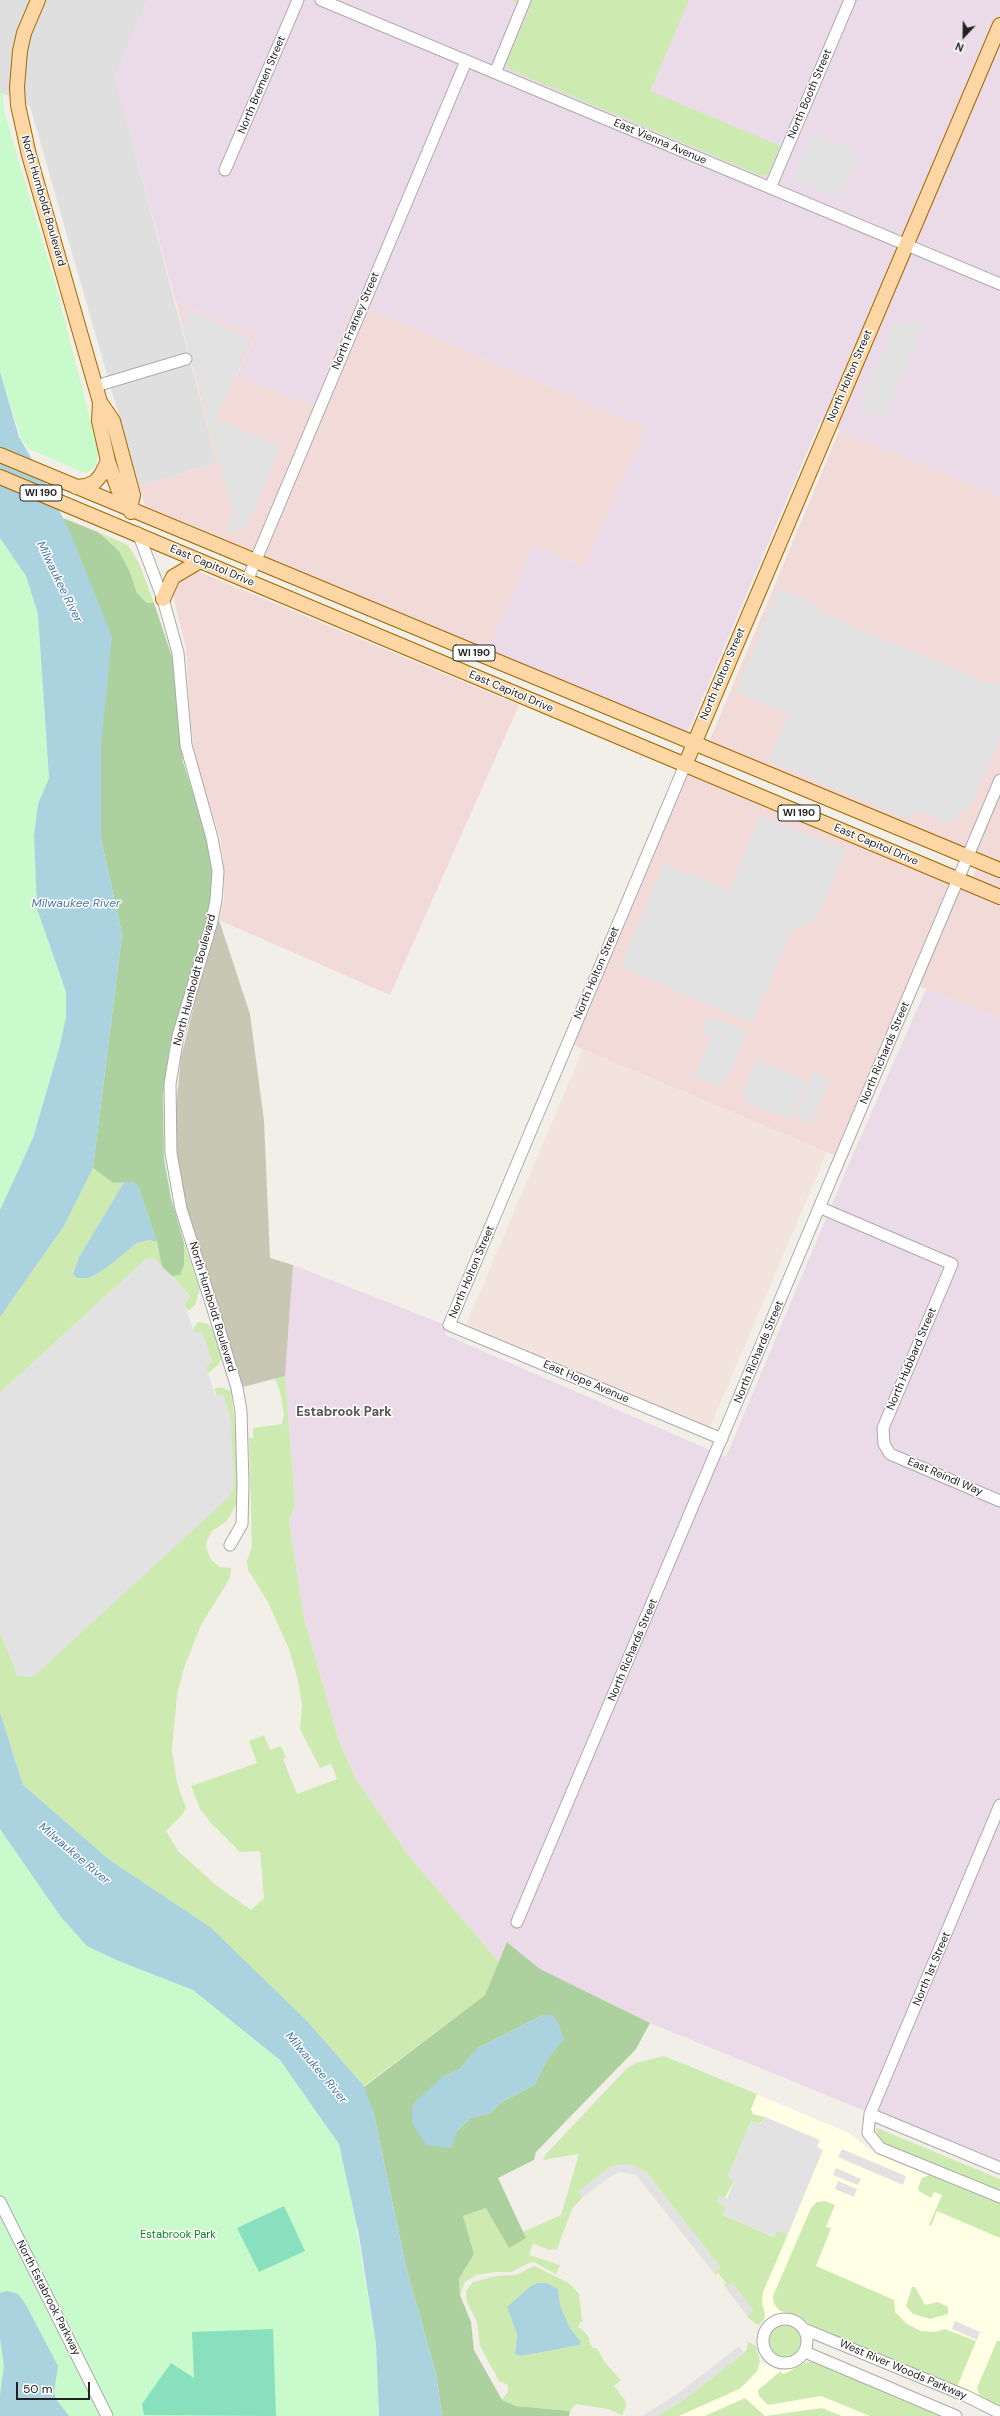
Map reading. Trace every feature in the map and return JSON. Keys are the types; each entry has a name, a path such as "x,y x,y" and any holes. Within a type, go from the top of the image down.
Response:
{"main road":[{"name":"North Humboldt Boulevard","path":"38,0 24,33 20,50 16,87 18,105 29,155 96,386 100,402 99,421 108,461 118,489 130,509 138,533"},
{"name":"North Holton Street","path":"685,765 1000,25"},
{"name":"North Humboldt Boulevard","path":"100,402 113,421 132,495 130,509"},
{"name":"East Capitol Drive","path":"0,455 1000,870"},
{"path":"76,487 86,486 94,482 105,469 108,461"},
{"name":"East Capitol Drive","path":"0,477 138,533 247,581 1000,897"},
{"path":"163,599 173,577 184,569 200,561"}],"street":[{"name":"North Bremen Street","path":"226,170 298,0"},
{"name":"East Vienna Avenue","path":"320,0 1000,284"},
{"path":"494,73 526,0"},
{"name":"North Booth Street","path":"770,188 850,0"},
{"name":"North Fratney Street","path":"247,581 466,61"},
{"path":"96,386 186,359"},
{"name":"North Humboldt Boulevard","path":"138,533 163,599 178,653 189,761 212,838 218,871 216,900 211,925 178,1036 170,1084 171,1153 181,1209 237,1388 241,1411 244,1484 242,1524 230,1545"},
{"name":"North Holton Street","path":"449,1325 685,765"},
{"name":"North Richards Street","path":"517,1922 1000,780"},
{"name":"North Hubbard Street","path":"820,1208 952,1264 883,1428 884,1444 890,1454"},
{"name":"East Hope Avenue","path":"449,1325 722,1439"},
{"name":"East Reindl Way","path":"890,1454 1000,1500"},
{"name":"North 1st Street","path":"1000,1806 870,2114 868,2133 880,2148 1000,2197"},
{"path":"870,2114 1000,2168"},
{"name":"North Estabrook Parkway","path":"0,2202 107,2416"},
{"name":"West River Woods Parkway","path":"956,2416 805,2352 794,2362 779,2363 767,2355 763,2342 766,2330 776,2321 790,2319 804,2329 966,2396 1000,2413"},
{"path":"804,2329 807,2339 805,2352"}],"shaded area":[{"path":"0,0 148,0 115,76 217,463 139,486 30,106 0,92"},
{"path":"148,0 1000,0 1000,497 820,422 687,734 488,650 534,546 584,567 646,428 354,302 313,406 236,376 256,335 176,302 114,76"},
{"path":"813,133 860,153 840,199 792,180"},
{"path":"176,302 256,335 236,375 313,406 354,302 646,428 584,567 534,546 488,650 145,506 139,486 217,463"},
{"path":"189,310 250,338 216,419 281,446 246,529 239,527 236,534 226,530 233,510 182,328"},
{"path":"896,321 904,325 915,323 923,326 884,419 859,409"},
{"path":"840,429 1000,497 1000,1019 914,984 841,1158 568,1043 685,765 970,884 981,857 709,742"},
{"path":"195,570 519,705 390,995 219,920 224,899 223,858 220,838 196,762 191,730 186,648 173,595 174,583"},
{"path":"778,588 821,607 827,615 987,683 991,682 1000,685 1000,737 968,812 960,809 955,820 947,822 915,810 910,820 769,761 788,714 736,692"},
{"path":"760,815 847,850 815,922 792,930 752,1023 620,967 664,864 729,890"},
{"path":"219,920 250,1014 264,1121 270,1258 293,1265 285,1376 243,1387 186,1207 177,1161 176,1109 181,1057 197,994"},
{"path":"926,989 1000,1019 1000,2166 650,2023 540,1969 508,1942 499,1962 408,1855 356,1779 339,1741 304,1618 289,1521 295,1505 285,1376 293,1265 443,1324 446,1335 726,1457 850,1161"},
{"path":"709,1016 747,1032 727,1081 724,1080 720,1088 694,1077 711,1037 702,1033"},
{"path":"583,1049 827,1152 709,1430 465,1327"},
{"path":"756,1060 807,1081 790,1120 742,1100 745,1092 742,1091"},
{"path":"813,1072 829,1080 811,1124 794,1117"},
{"path":"154,1258 190,1296 184,1305 195,1334 202,1331 212,1362 206,1367 215,1395 224,1395 231,1421 234,1488 229,1497 33,1677 18,1676 0,1631 0,1393 145,1260"},
{"path":"746,2090 849,2133 874,2153 1000,2205 1000,2406 811,2325 798,2315 784,2312 765,2320 692,2223"},
{"path":"765,2117 820,2140 817,2147 823,2150 788,2234 777,2230 774,2237 723,2215 725,2206 716,2202 719,2196 727,2198 734,2181 728,2176 751,2121 761,2124"},
{"path":"842,2149 906,2176 903,2185 838,2157"},
{"path":"631,2164 646,2172 720,2267 714,2273 636,2175 620,2172 613,2175 582,2198 579,2191 608,2168 616,2165"},
{"path":"836,2168 861,2179 858,2185 833,2175"},
{"path":"838,2181 857,2189 854,2197 835,2189"},
{"path":"732,2283 753,2310 747,2316 725,2287"},
{"path":"955,2321 980,2332 977,2340 952,2329"},
{"path":"739,2346 744,2353 686,2398 657,2416 642,2416 680,2392"},
{"path":"760,2362 781,2371 807,2362 939,2416 668,2416"}],"green space":[{"path":"510,0 689,0 650,91 780,146 768,174 762,176 510,70 506,64 530,8"},
{"path":"0,92 3,94 4,111 55,283 98,450 97,462 92,470 85,473 31,450 22,441 3,382 0,380"},
{"path":"63,518 98,532 119,551 129,570 137,593 147,603 154,603 173,660 183,762 203,825 211,860 213,880 210,906 170,1044 163,1095 164,1159 171,1198 184,1243 184,1265 180,1275 172,1276 162,1267 157,1242 138,1186 132,1182 113,1183 93,1168 122,934 101,839 101,744"},
{"path":"98,532 128,545 139,563 154,603 147,603 137,593 129,570 119,551"},
{"path":"0,538 26,576 38,614 49,778 38,804 34,835 37,909 66,992 66,1017 60,1045 33,1138 0,1210"},
{"path":"93,1168 113,1183 124,1182 79,1257 73,1274 89,1278 105,1269 137,1243 149,1240 157,1242 162,1267 154,1258 145,1260 0,1393 0,1317 64,1226"},
{"path":"184,1243 200,1289 195,1305 188,1311 184,1305 190,1296 172,1276 180,1275 184,1265"},
{"path":"198,1322 208,1324 214,1332 222,1358 218,1365 208,1373 206,1367 212,1362 202,1332 195,1334 193,1329"},
{"path":"285,1376 295,1505 289,1521 304,1618 339,1741 356,1779 408,1855 499,1962 485,1995 364,2086 308,2022 111,1861 23,1785 0,1712 0,1631 18,1676 217,1396 214,1389 219,1387 231,1391 236,1435 237,1503 227,1521 212,1531 206,1546 211,1560 220,1567 231,1568 231,1572 230,1578 201,1625 184,1668 177,1695 172,1750 177,1783 186,1808 182,1815 166,1831 178,1851 217,1886 251,1910 264,1898 260,1851 240,1852 212,1824 200,1809 191,1786 257,1763 249,1741 264,1735 270,1750 281,1746 286,1758 283,1759 297,1794 337,1779 331,1764 320,1768 300,1729 302,1705 298,1681 289,1649 268,1602 248,1570 247,1561 252,1547 249,1438 253,1439 253,1428 282,1424 284,1414 280,1391 275,1379"},
{"name":"Estabrook Park","path":"0,1829 87,1946 116,1960 193,1990 280,2060 339,2144 349,2183 376,2344 379,2416 0,2416"},
{"path":"507,1942 540,1969 650,2023 636,2049 536,2152 534,2160 498,2178 526,2238 509,2248 486,2208 463,2216 474,2254 459,2279 460,2295 471,2322 474,2350 502,2400 516,2406 570,2411 569,2416 442,2416 436,2374 406,2267 374,2115 364,2087 485,1995","holes":["543,2015 552,2015 563,2039 548,2058 534,2085 500,2103 491,2113 470,2118 457,2131 442,2077 460,2069 478,2048"]},
{"path":"664,2056 757,2094 751,2109 753,2114 765,2117 760,2124 751,2121 728,2176 734,2181 725,2198 726,2208 723,2215 774,2237 777,2230 788,2234 763,2292 762,2304 765,2313 764,2320 758,2325 748,2318 747,2315 753,2310 732,2283 726,2287 724,2286 726,2283 718,2273 715,2275 714,2273 720,2267 646,2172 616,2165 579,2191 582,2198 572,2209 557,2249 550,2250 533,2244 529,2255 560,2265 556,2274 534,2262 529,2263 511,2272 496,2272 476,2275 465,2282 460,2295 459,2279 474,2254 463,2216 486,2208 526,2238 523,2232 561,2215 579,2154 543,2160 546,2154 627,2068 636,2063"},
{"path":"877,2128 1000,2179 1000,2192 887,2146 880,2140 876,2130"},
{"path":"929,2175 1000,2204 1000,2238 937,2211 931,2226 929,2225 942,2195 934,2192 931,2198 919,2191 918,2188 922,2178"},
{"path":"825,2201 835,2205 826,2227 831,2228 816,2266 894,2300 895,2312 907,2324 921,2331 935,2332 945,2329 976,2341 957,2387 811,2325 798,2315 780,2311 774,2304 773,2296 811,2208 817,2202"},
{"path":"284,2206 305,2251 259,2272 237,2228"},
{"path":"534,2266 569,2283 579,2294 582,2319 584,2322 581,2321 578,2327 583,2330 589,2338 589,2342 593,2348 597,2348 605,2363 621,2380 614,2386 625,2400 626,2406 622,2415 608,2409 576,2404 570,2411 516,2406 502,2400 508,2391 508,2385 499,2381 480,2346 477,2322 467,2302 466,2291 473,2282 496,2276 516,2275","holes":["547,2283 558,2289 560,2305 570,2328 581,2342 580,2345 521,2356 515,2354 517,2334 512,2318 527,2290 531,2286"]},
{"path":"912,2287 915,2287 925,2305 938,2302 948,2307 948,2314 930,2319 913,2314 906,2306"},
{"path":"785,2325 791,2326 798,2332 801,2341 800,2347 794,2354 785,2357 779,2356 772,2350 769,2341 770,2335 776,2328"},
{"path":"273,2329 276,2416 144,2415 142,2404 171,2363 194,2378 192,2332"},
{"path":"997,2341 1000,2341 1000,2406 980,2397 977,2388"},
{"path":"748,2342 756,2346 760,2362 757,2371 739,2389 679,2416 657,2416 686,2398 744,2353 747,2349"},
{"path":"807,2362 814,2362 945,2416 870,2416 821,2396 768,2405 759,2396 758,2390 781,2371 782,2374 786,2373"},
{"path":"745,2398 765,2416 705,2416"},
{"path":"822,2408 842,2416 765,2416"}],"water":[{"name":"Milwaukee River","path":"0,372 19,437 47,485 72,537 112,637 101,744 101,839 122,934 93,1168 64,1226 0,1317 0,1210 33,1138 60,1045 66,1017 66,992 37,909 34,835 38,804 49,778 38,614 26,576 0,538"},
{"path":"124,1182 132,1182 138,1186 157,1242 149,1240 137,1243 105,1269 89,1278 77,1278 73,1274 79,1257"},
{"name":"Milwaukee River","path":"0,1712 23,1785 111,1861 210,1927 308,2022 364,2086 374,2115 406,2267 436,2374 442,2416 379,2416 376,2344 359,2235 339,2144 280,2060 193,1990 116,1960 87,1946 61,1917 0,1829"},
{"path":"543,2015 552,2015 559,2025 564,2039 548,2058 534,2085 500,2103 491,2113 470,2118 457,2131 451,2148 426,2145 412,2123 413,2104 442,2077 460,2069 478,2048"},
{"path":"537,2283 547,2283 558,2289 560,2305 570,2328 581,2342 580,2345 521,2356 515,2354 517,2334 507,2307 531,2286"},
{"path":"7,2291 18,2294 26,2305 58,2366 54,2392 56,2399 69,2416 0,2416 0,2395 4,2366 0,2338 0,2293"}],"district":[{"name":"Estabrook Park","path":"344,1413"}]}
